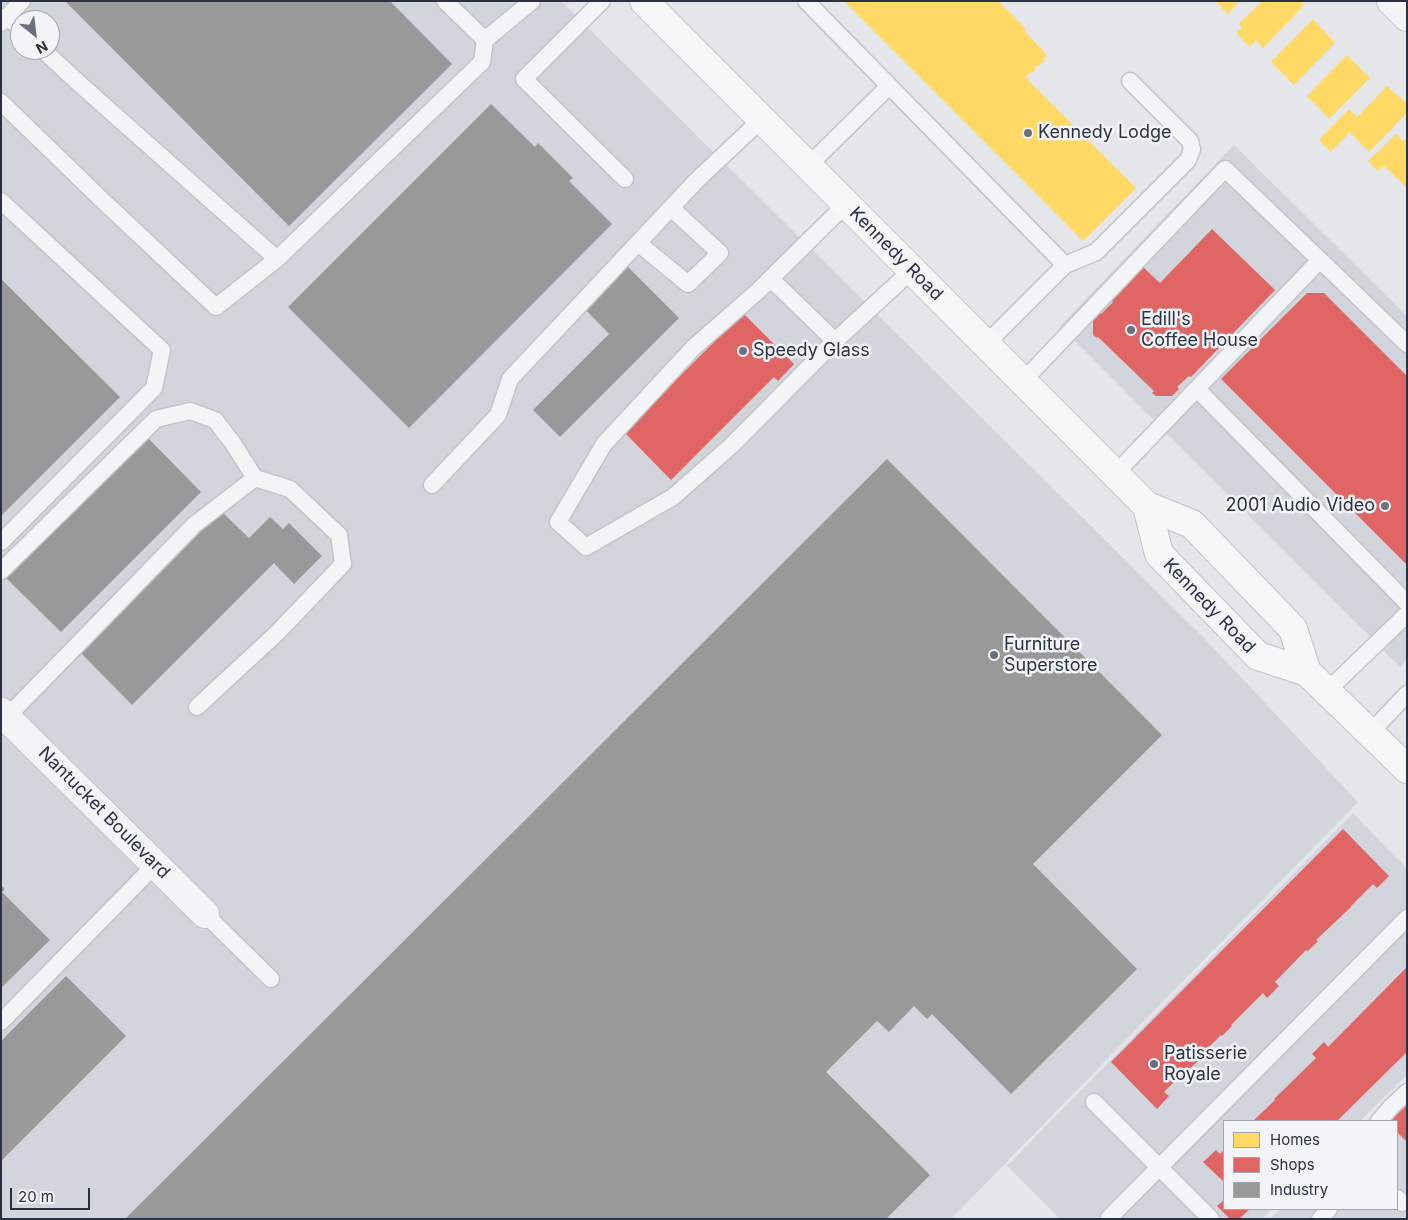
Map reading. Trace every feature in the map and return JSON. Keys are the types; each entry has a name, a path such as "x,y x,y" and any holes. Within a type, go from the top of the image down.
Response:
{"main road":[{"name":"Kennedy Road","path":"644,1 1147,506 1192,524 1293,629 1307,672"},
{"name":"Kennedy Road","path":"1147,506 1159,554 1258,656 1307,672 1407,769"}],"street":[{"path":"1391,1 1407,17"},
{"name":"Nantucket Boulevard","path":"4,714 206,914"}],"lane":[{"path":"4,20 22,1"},
{"path":"445,1 485,40"},
{"path":"1,102 216,307 277,259 482,62 485,40 532,1"},
{"path":"602,1 524,79 625,179"},
{"path":"806,1 1065,265"},
{"path":"54,60 277,259"},
{"path":"986,344 1065,265 1096,252 1188,160 1192,149 1190,141 1130,81"},
{"path":"808,166 889,86"},
{"path":"432,485 498,415 510,379 698,179 762,119"},
{"path":"1023,381 1224,169 1407,344"},
{"path":"1,201 162,350 154,388 1,542"},
{"path":"846,204 771,279 694,348 604,444 558,522 586,547 673,497 732,444 835,341 912,270"},
{"path":"638,243 688,284 720,253 671,208"},
{"path":"1115,474 1320,260"},
{"path":"771,279 835,341"},
{"path":"1197,389 1407,603"},
{"path":"1,571 156,419 190,411 215,420 232,442 255,478 290,489 338,534 343,564 276,633 197,707"},
{"path":"4,714 194,525 255,478"},
{"path":"1327,691 1407,614"},
{"path":"1370,733 1407,694"},
{"path":"1,1022 156,864"},
{"path":"206,914 270,979"},
{"path":"1109,1218 1407,918"},
{"path":"1380,1120 1407,1092"},
{"path":"1094,1102 1211,1219"},
{"path":"1320,1219 1329,1210"}],"shaded area":[{"path":"1,1 561,1 1205,639 1358,802 951,1219 1,1219"},
{"path":"1234,145 1407,316 1407,659 1400,667 1060,326"},
{"path":"1353,813 1407,869 1407,1075 1361,1120 1223,1120 1223,1210 1271,1210 1262,1219 1060,1219 1007,1166"},
{"path":"1407,1082 1407,1219 1270,1219 1279,1210 1398,1210 1398,1120 1368,1120"}],"building: Homes":[{"name":"Kennedy Lodge","path":"844,1 998,1 1026,29 1024,31 1047,55 1038,67 1037,65 1034,68 1036,69 1025,77 1136,188 1083,241"},
{"path":"1215,1 1239,1 1228,14"},
{"path":"1262,1 1300,1 1304,5 1263,48 1256,40 1250,47 1236,33 1242,28 1239,24"},
{"path":"1313,19 1335,43 1294,85 1271,62"},
{"path":"1347,55 1370,78 1329,119 1307,96"},
{"path":"1387,86 1407,104 1407,113 1369,152 1350,132 1331,152 1319,140 1349,109 1357,117"},
{"path":"1396,134 1403,141 1407,137 1406,187 1384,166 1378,171 1368,161"}],"building: Shops":[{"path":"1212,229 1275,290 1191,377 1189,376 1177,387 1179,389 1172,396 1156,396 1152,393 1154,391 1098,337 1093,335 1093,319 1113,302 1111,300 1143,267 1160,283"},
{"path":"1307,293 1324,293 1407,376 1407,565 1221,379"},
{"path":"740,310 794,364 778,381 774,377 671,480 624,432 726,330 723,327"},
{"path":"1343,829 1389,876 1377,888 1373,884 1275,982 1279,986 1267,998 1263,993 1197,1059 1198,1061 1164,1092 1169,1096 1157,1109 1111,1062"},
{"path":"1407,967 1407,1052 1338,1120 1254,1120 1316,1058 1312,1054 1324,1042 1328,1047"},
{"path":"1407,1105 1407,1142 1398,1133 1398,1120 1391,1120"},
{"path":"1216,1150 1220,1154 1223,1151 1223,1181 1203,1162"},
{"path":"1223,1201 1223,1210 1249,1210 1239,1219 1230,1219 1217,1206"}],"building: Industry":[{"path":"65,1 390,1 452,64 289,226"},
{"path":"491,104 535,147 538,143 573,178 569,181 612,224 409,428 288,307"},
{"path":"628,267 679,318 560,437 533,410 609,334 585,309"},
{"path":"1,279 120,397 1,516"},
{"path":"147,437 201,492 61,632 6,578"},
{"path":"887,459 1162,735 1033,864 1137,969 1011,1094 932,1014 927,1019 914,1006 889,1032 877,1021 826,1072 930,1175 886,1219 125,1219"},
{"path":"219,509 249,538 270,517 283,529 289,523 322,556 294,584 274,563 132,705 78,650"},
{"path":"1,885 5,889 2,892 50,940 1,988"},
{"path":"66,976 126,1036 1,1161 1,1041"}],"place":[{"name":"Kennedy Lodge","path":"1028,133"},
{"name":"Edill's Coffee House","path":"1131,330"},
{"name":"Speedy Glass","path":"743,351"},
{"name":"2001 Audio Video","path":"1385,506"},
{"name":"Furniture Superstore","path":"994,655"},
{"name":"Patisserie Royale","path":"1154,1064"}]}
